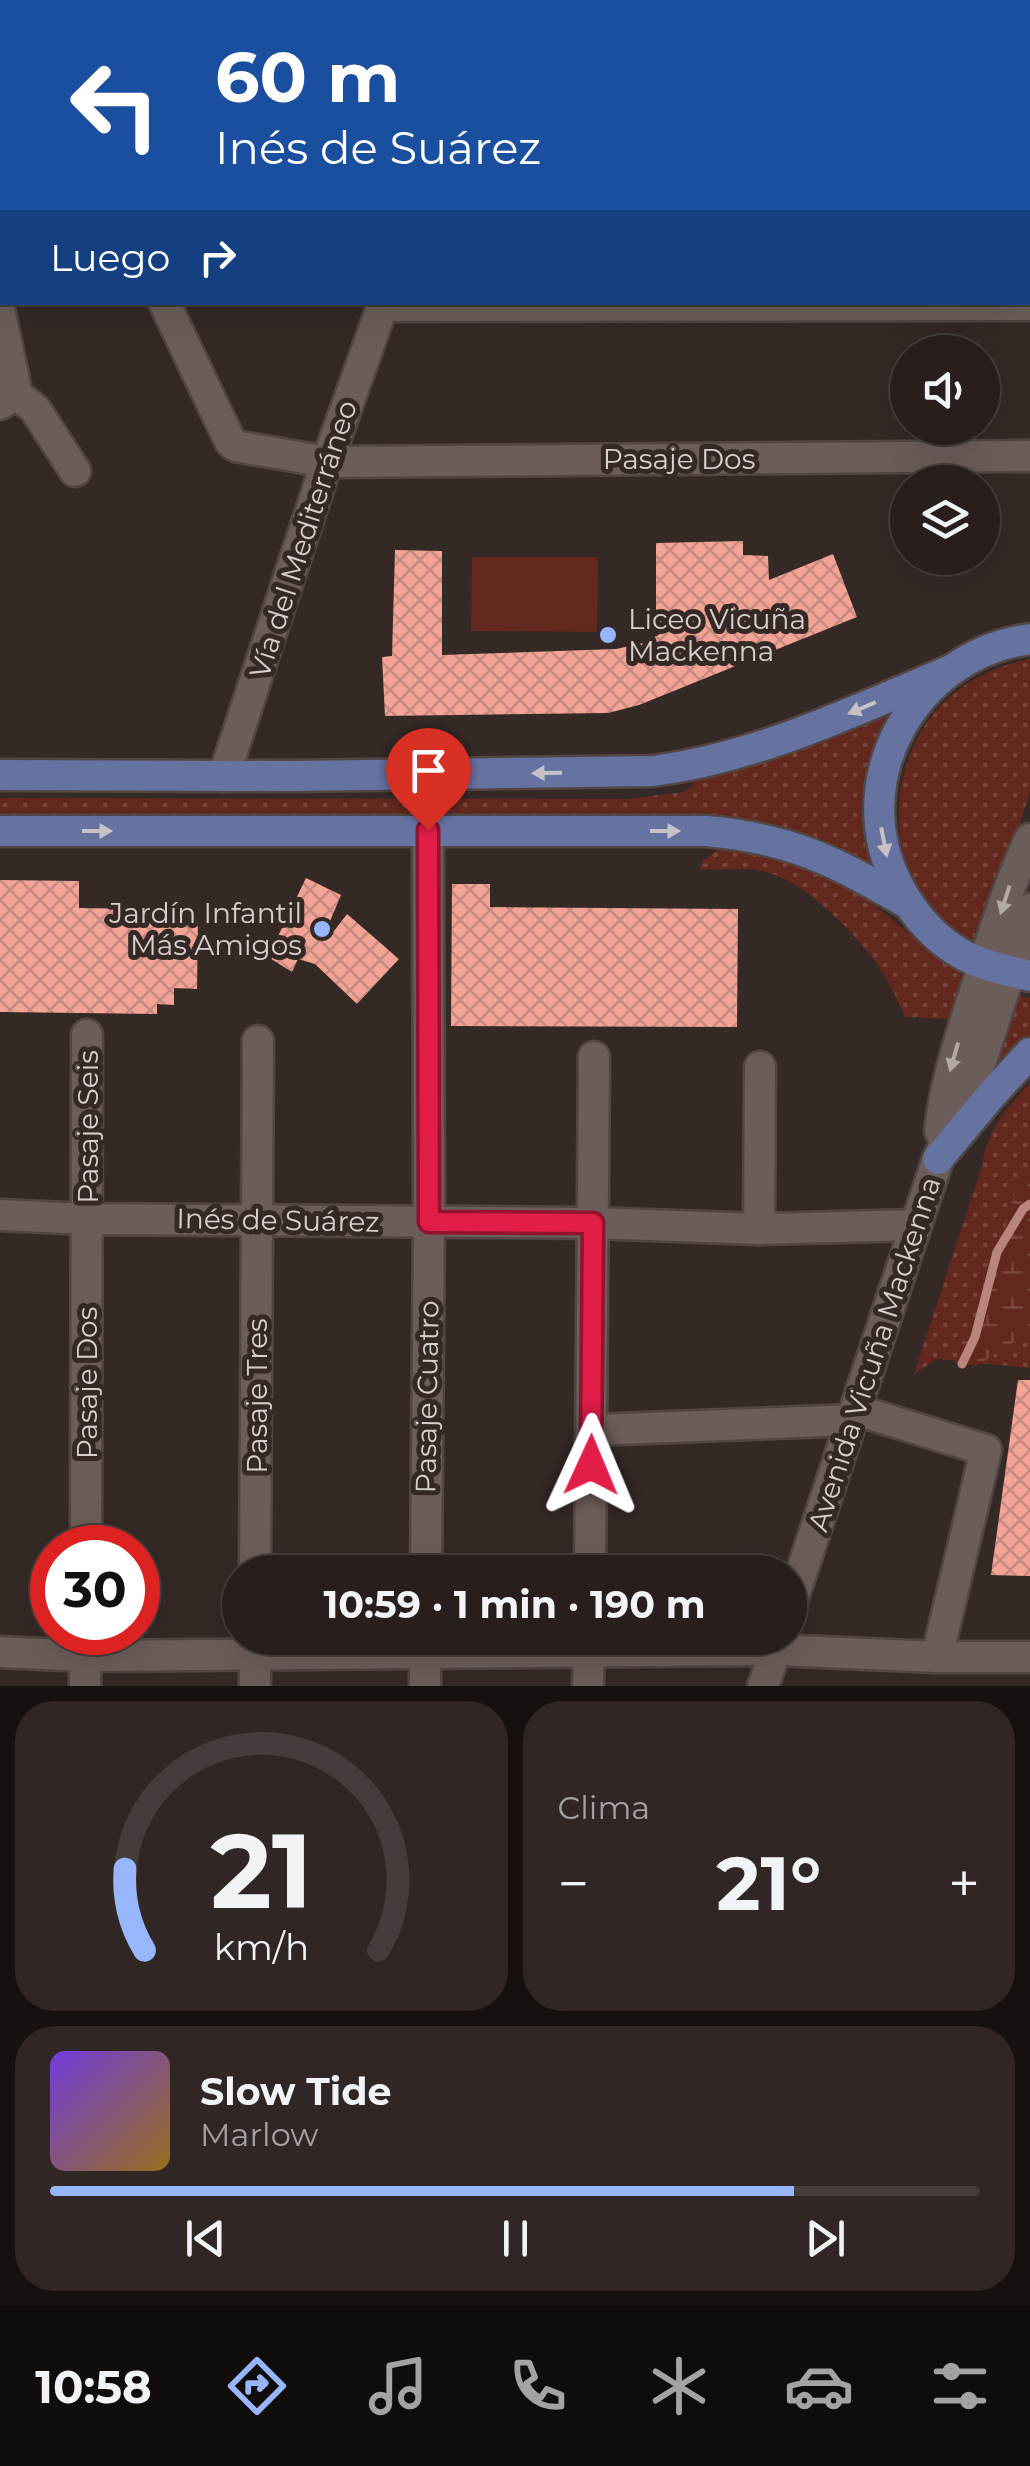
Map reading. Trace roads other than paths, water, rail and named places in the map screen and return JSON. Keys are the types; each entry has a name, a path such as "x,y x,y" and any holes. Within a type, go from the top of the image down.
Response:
{"main road":[{"path":"0,774 498,774 671,768 780,741 951,670 1030,624"},
{"path":"987,650 1030,639"},
{"path":"951,670 917,701 897,731 884,765 879,800 881,836 890,870 923,923 964,955 1008,970"},
{"path":"0,831 708,831 808,850 907,902"},
{"path":"938,1159 1030,1053"}],"street":[{"name":"Pasaje Dos","path":"165,305 235,446 328,462 1030,456"},
{"name":"Vía del Mediterráneo","path":"224,776 383,305"},
{"path":"0,313 15,385 6,398 35,410 74,471"},
{"name":"Pasaje Cuatro","path":"426,1555 428,830"},
{"name":"Avenida Vicuña Mackenna","path":"1008,970 1010,883 1030,839"},
{"name":"Avenida Vicuña Mackenna","path":"807,1555 938,1159 981,1060 1030,910"},
{"name":"Pasaje Seis","path":"88,1035 88,1218"},
{"name":"Pasaje Tres","path":"256,1555 258,1041"},
{"path":"590,1555 594,1056"},
{"path":"760,1067 760,1230"},
{"name":"Inés de Suárez","path":"0,1215 593,1223 760,1230 916,1225"},
{"name":"Pasaje Dos","path":"86,1525 88,1218"},
{"path":"592,1430 854,1415 986,1450 937,1657"},
{"path":"807,1646 937,1657 1030,1657"},
{"path":"0,1652 85,1658 222,1648"},
{"path":"255,1655 255,1686"},
{"path":"425,1655 425,1686"},
{"path":"588,1686 589,1655"},
{"path":"763,1686 773,1655"}],"waterway":[{"path":"962,1364 975,1337 997,1252 1030,1204"}],"place":[{"name":"Liceo Vicuña Mackenna","path":"608,635"},
{"name":"Jardín Infantil Más Amigos","path":"322,929"}]}
